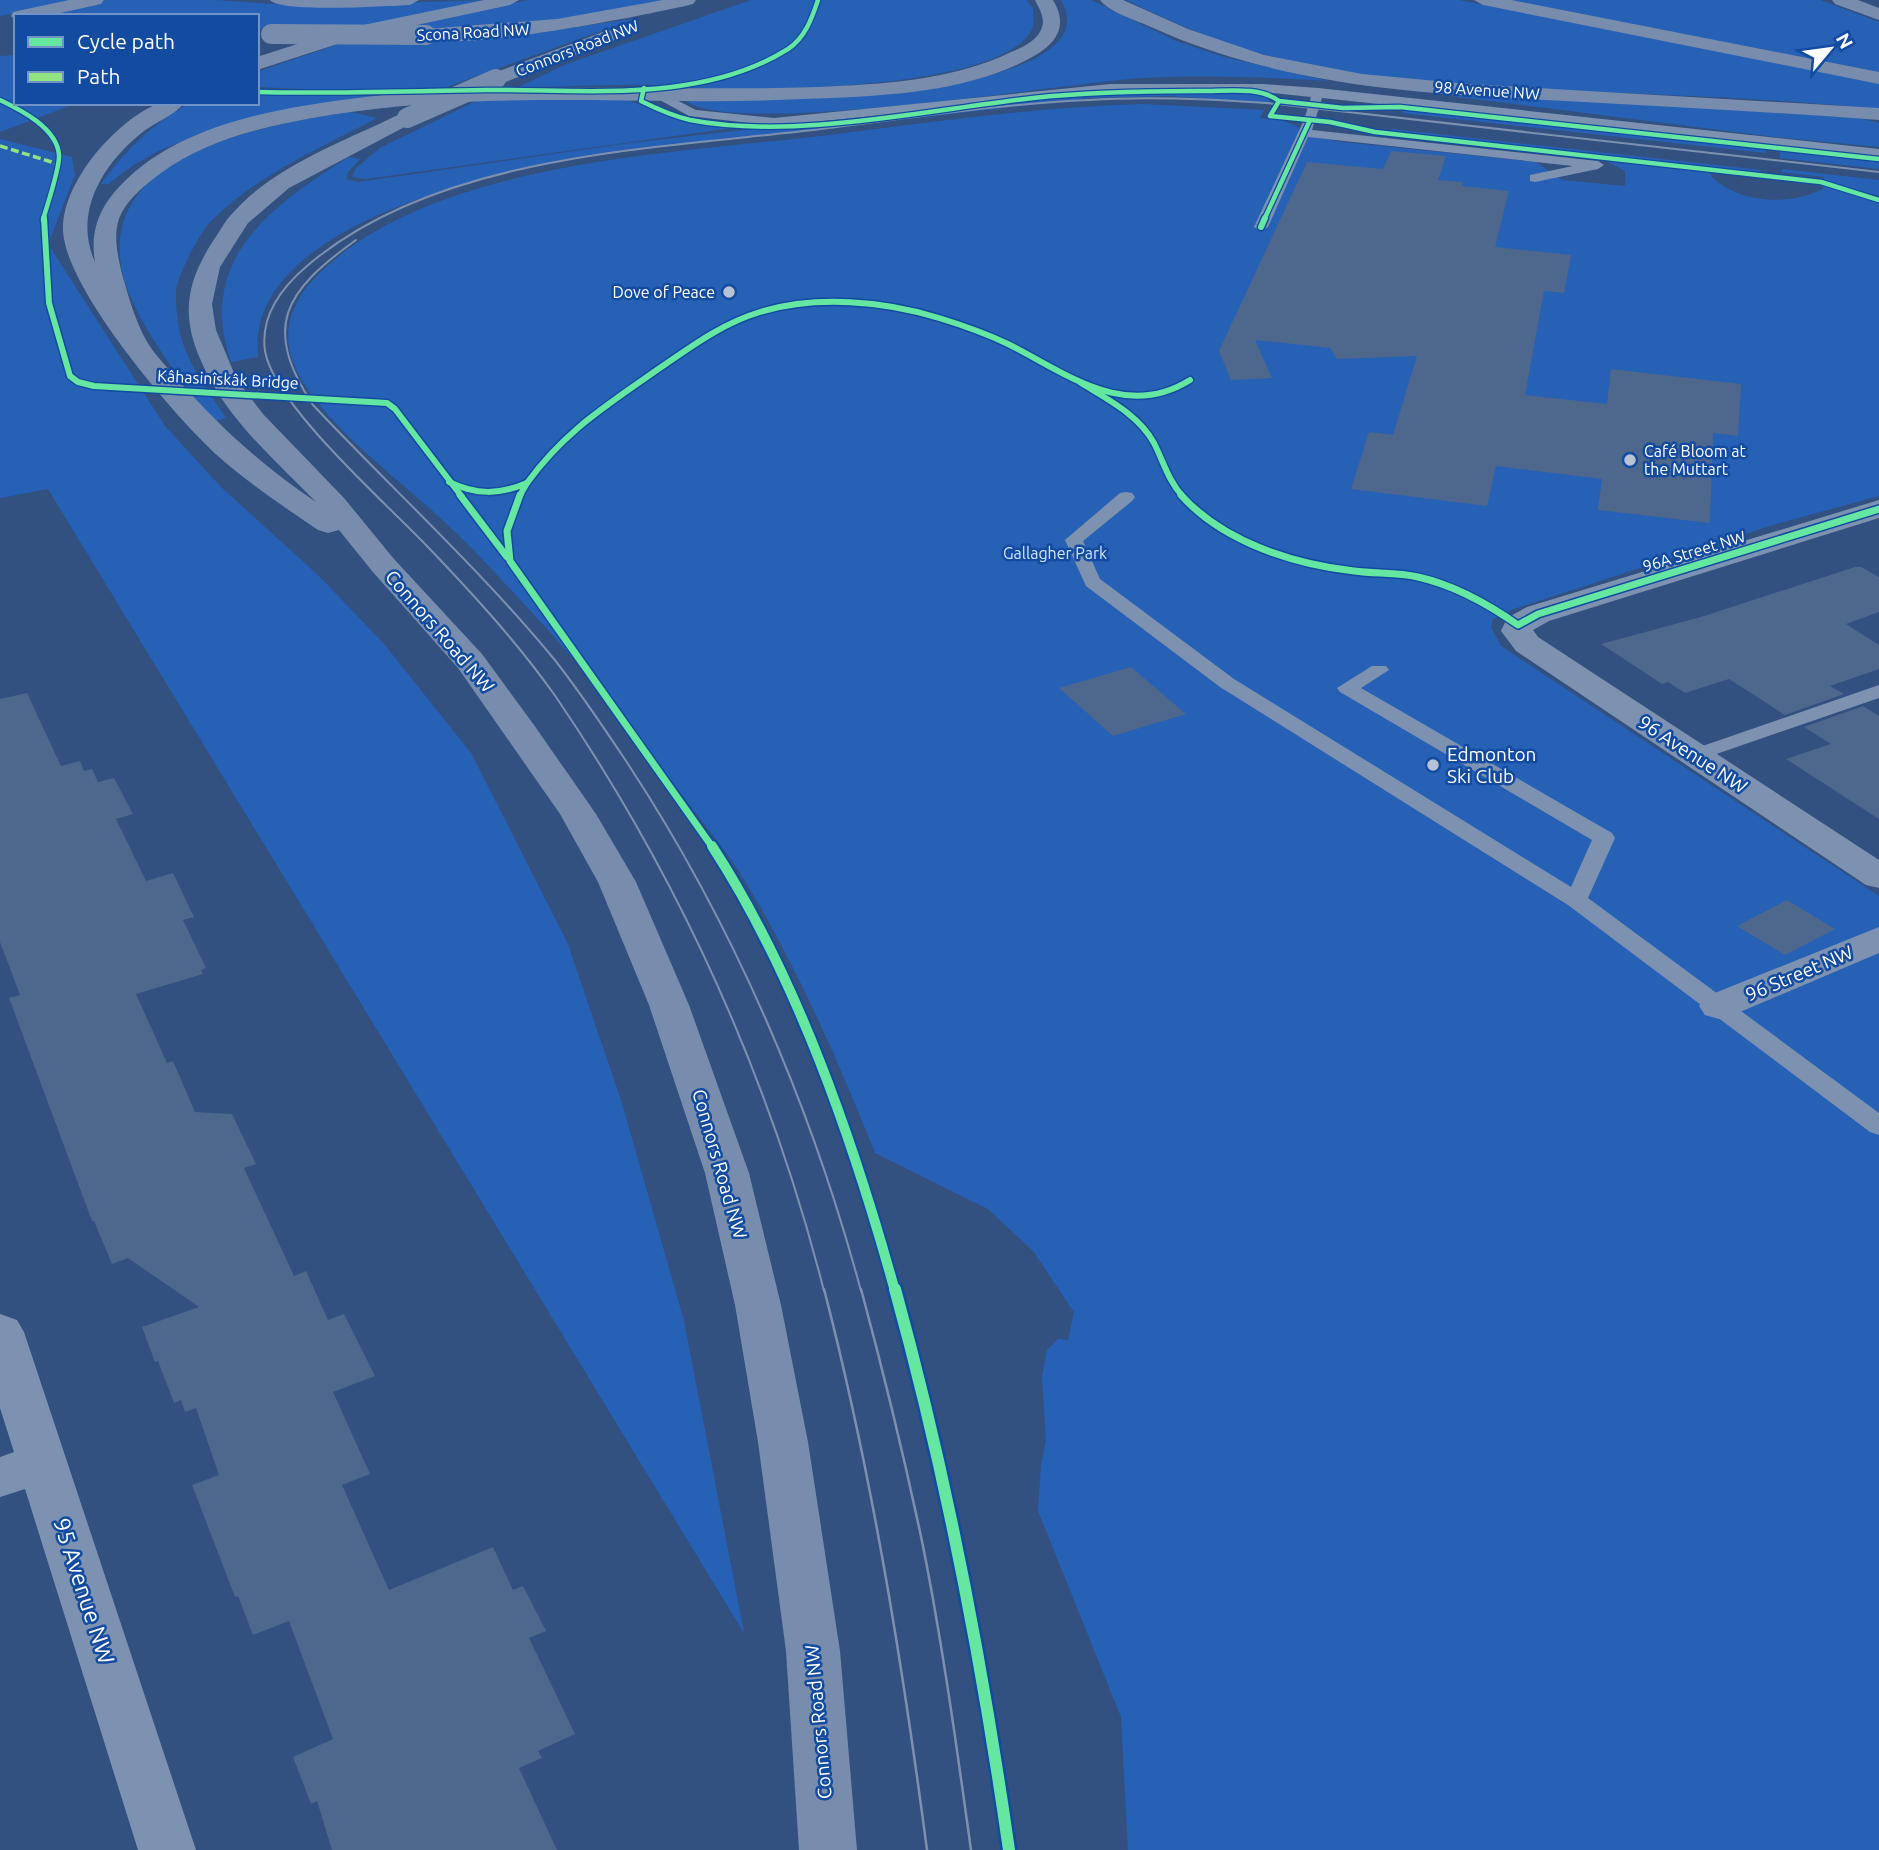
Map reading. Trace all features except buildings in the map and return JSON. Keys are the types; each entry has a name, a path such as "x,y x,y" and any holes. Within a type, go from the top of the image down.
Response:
{"main road":[{"path":"44,14 95,0"},
{"name":"Scona Road NW","path":"279,0 410,0"},
{"path":"259,63 351,33 510,0"},
{"name":"Scona Road NW","path":"264,34 426,36 511,32 585,23 687,0"},
{"name":"Connors Road NW","path":"697,0 496,79 407,118 281,184 239,219 222,243 208,267 200,304 203,330 223,381 253,421 334,504 383,565 470,661 578,814 617,882 669,1005 727,1173 758,1305 783,1442 813,1651 828,1850"},
{"path":"134,343 107,257 106,225 119,201 133,184 157,165 205,140 274,119 424,97 831,92 896,87 970,75 1023,55 1050,34 1053,18 1044,0"},
{"name":"98 Avenue NW","path":"1109,0 1190,37 1258,60 1358,78 1499,92 1725,102 1875,114"},
{"path":"1483,0 1879,78"},
{"path":"1841,0 1879,14"},
{"name":"Connors Road NW","path":"171,105 136,127 115,146 86,180 79,196 75,233 78,253 134,343 215,438 383,565"}],"street":[{"name":"96A Street NW","path":"1518,625 1538,614 1879,509"},
{"name":"96 Avenue NW","path":"1518,625 1517,631 1527,644 1879,877"},
{"name":"96 Street NW","path":"1719,1006 1879,939"},
{"name":"95 Avenue NW","path":"0,1332 21,1469 167,1850"}],"lane":[{"path":"655,94 676,107 693,113 774,122 1111,88 1227,86 1318,92 1879,153"},
{"path":"1261,227 1303,133 1318,92"},
{"path":"1303,133 1598,165 1535,178"},
{"path":"1126,497 1074,540 1092,582 1227,683 1576,900 1879,1126"},
{"path":"1379,670 1348,688 1604,838 1576,900"},
{"path":"1695,755 1879,691"}],"green space":[{"path":"0,0 84,0 0,16"},
{"path":"106,0 215,0 303,6 488,0 355,30 259,29 259,14 44,14"},
{"path":"528,0 669,0 586,18 467,30 387,29"},
{"path":"751,0 1026,0 1033,8 1033,24 1032,29 1012,49 978,64 933,75 883,82 740,89 668,85 519,87 564,65"},
{"path":"1061,0 1091,0 1176,41 1224,57 1328,81 1235,77 1142,78 901,105 762,114 712,110 684,99 968,81 1020,65 1054,46 1064,33 1067,18"},
{"path":"1126,0 1459,0 1879,83 1879,109 1758,99 1482,86 1368,75 1294,62 1241,48 1191,30"},
{"path":"1509,0 1820,0 1879,22 1879,73"},
{"path":"637,18 444,88 353,91 259,87 259,71 350,40 515,36"},
{"path":"14,55 14,105 72,105 0,132 0,56"},
{"path":"1225,92 1265,95 1271,103 1170,96 1090,98 618,152 573,159 456,187 395,208 339,235 294,269 265,309 258,357 231,362 223,326 224,293 232,265 248,239 268,216 293,195 349,157 360,159 348,172 346,179 358,182 630,143 761,128 812,127 1054,98 1132,93"},
{"path":"259,93 380,96 229,124 160,150 108,184 101,184 141,138 187,105 259,105"},
{"path":"1442,95 1712,107 1859,118 1879,123 1879,147 1775,137"},
{"path":"631,98 630,101 678,119 739,127 366,179 352,177 356,168 380,148 478,100"},
{"name":"Gallagher Park","path":"1142,104 1264,110 1260,118 1281,120 1333,141 1536,162 1562,180 1625,186 1625,171 1605,160 1711,172 1711,176 1722,185 1750,197 1780,200 1795,198 1823,189 1823,185 1879,202 1879,496 1776,524 1514,609 1493,619 1491,627 1501,646 1879,896 1879,1850 1128,1850 1121,1717 1038,1511 1041,1465 1046,1441 1042,1377 1047,1350 1058,1339 1068,1340 1074,1312 1034,1252 988,1209 875,1153 802,986 750,889 726,852 630,727 558,641 463,540 335,422 302,380 292,359 288,337 291,316 300,296 314,279 361,240 419,210 483,187 552,170 693,149 1022,112"},
{"path":"1406,109 1766,148 1766,153 1402,113"},
{"path":"347,111 377,118 289,164 227,206 200,236 177,284 178,325 183,344 202,382 226,418 212,421 158,346 134,304 125,284 121,265 123,226 138,195 164,170 197,151 235,136"},
{"path":"1392,129 1761,170 1760,173 1391,132"},
{"path":"0,139 72,157 75,175 48,244 165,426 220,486 319,576 384,644 471,753 567,942 621,1100 684,1321 744,1633 48,489 0,498"},
{"path":"1780,150 1879,160 1879,169 1780,158"},
{"path":"1782,169 1879,180 1879,198 1824,180 1824,177 1782,172"}],"tram line":[{"path":"824,1291 777,1134 716,982 681,909 601,766 556,697 510,638 443,563 309,425 273,373 265,351 266,326 274,304 289,284 307,266 359,229 418,201 481,179 615,152 1054,102 1160,98 1277,104 1879,172"},
{"path":"356,240 312,276 297,294 288,312 285,332 288,353 297,377 313,405 466,561 554,659 628,764 666,825 735,952 765,1018 818,1153 861,1291"},
{"path":"824,1289 857,1428 884,1568 927,1850"},
{"path":"861,1289 923,1546 971,1850"}],"marked path":[{"path":"0,146 58,164"}],"cycle path":[{"path":"259,92 601,90 682,84 721,77 756,66 788,49 803,34 818,0"},
{"path":"644,88 641,101 669,114 692,120 767,126 815,125 1036,98 1146,91 1251,92 1271,95 1279,101 1343,108 1400,107 1879,159"},
{"name":"Kâhasinîskâk Bridge","path":"0,100 36,121 50,136 59,155 43,222 49,303 70,376 78,382 94,386 387,403 395,409 507,557"},
{"path":"1279,101 1270,116 1330,122 1375,132 1821,182 1879,200"},
{"path":"1261,227 1310,120"},
{"path":"527,483 549,453 588,418 716,330 760,312 796,305 857,303 939,318 1006,343 1081,383 1109,394 1158,394 1174,390 1190,380"},
{"path":"1081,383 1136,421 1153,442 1169,480 1185,500 1226,530 1268,551 1301,561 1353,571 1410,575 1436,582 1473,597 1518,625 1538,614 1879,509"},
{"path":"449,482 469,490 488,493 527,483 517,501 507,531 510,561 715,850 787,987 811,1043 873,1215 907,1332 939,1460 966,1589 1009,1850"}],"place":[{"name":"Dove of Peace","path":"729,292"},
{"name":"Café Bloom at the Muttart","path":"1630,460"},
{"name":"Edmonton Ski Club","path":"1433,765"}]}
